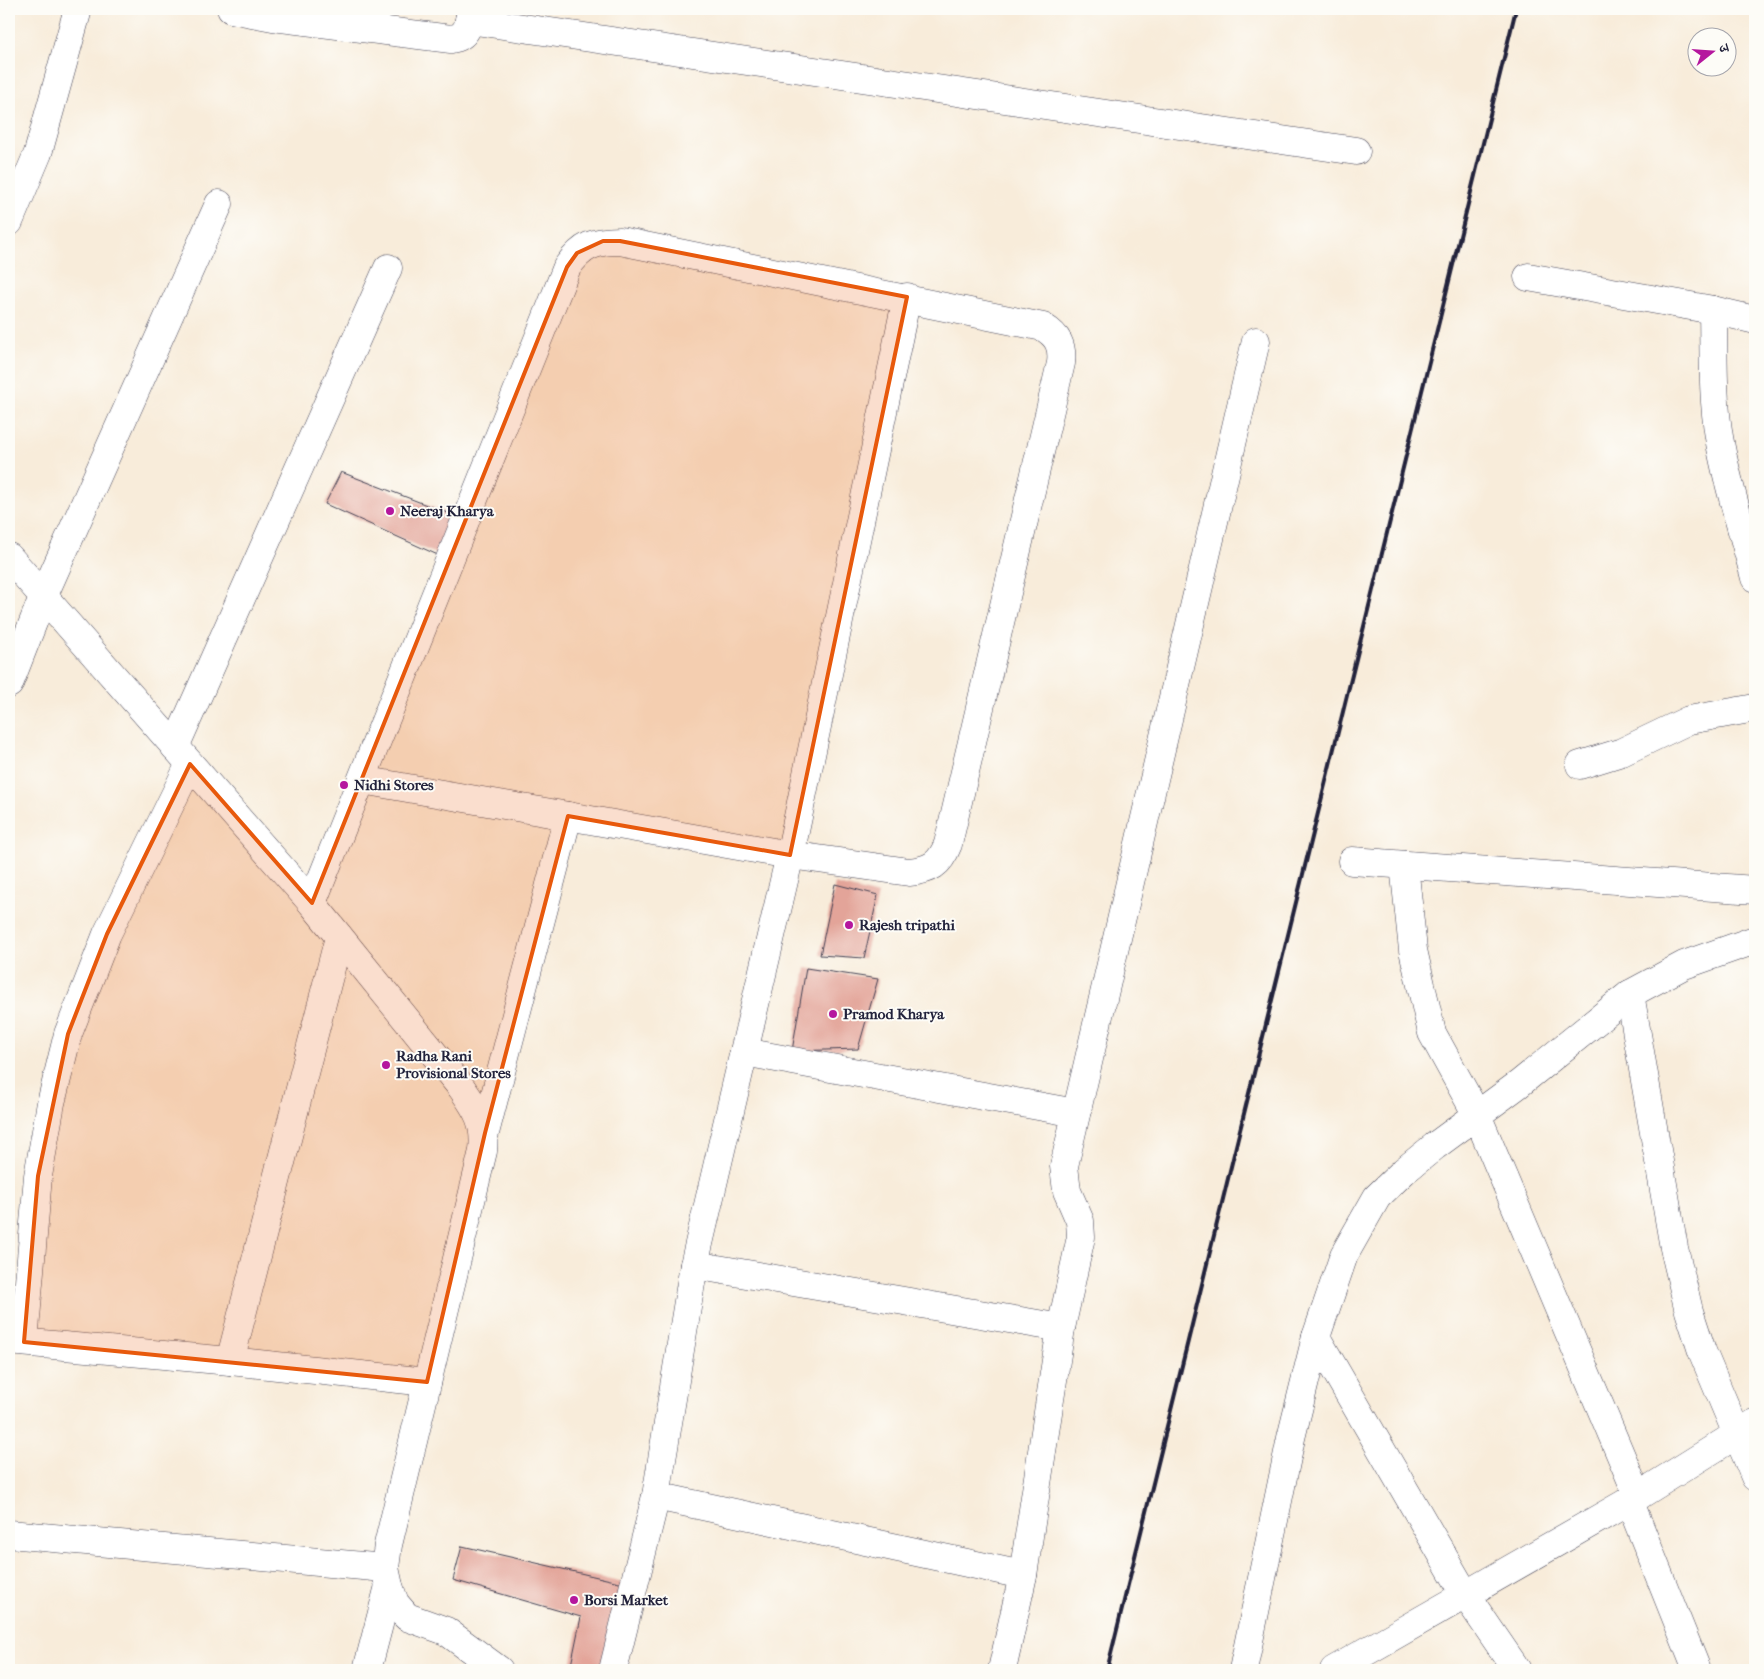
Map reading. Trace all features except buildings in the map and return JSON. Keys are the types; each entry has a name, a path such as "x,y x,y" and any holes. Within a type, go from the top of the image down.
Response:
{"street":[{"path":"231,9 273,13 451,39 463,35 470,14 1356,151"},
{"path":"9,222 38,153 76,19"},
{"path":"9,684 43,596 219,204"},
{"path":"312,903 567,267 577,253 590,245 603,241 620,240 1043,327 1053,333 1060,342 1062,352 1061,363 948,844 943,858 935,866 924,871 909,872 790,855 362,780"},
{"path":"388,268 106,934 68,1034 51,1103 38,1176 16,1341 427,1382"},
{"path":"1528,278 1713,310 1755,320"},
{"path":"614,1670 656,1496 694,1266 790,855 907,298"},
{"path":"1713,310 1715,402 1719,436 1727,474 1755,578"},
{"path":"1002,1670 1023,1575 1061,1328 1081,1237 1080,1221 1067,1191 1064,1166 1256,341"},
{"path":"9,557 312,903 461,1087 480,1118 484,1133"},
{"path":"1580,765 1622,752 1688,720 1755,708"},
{"path":"367,1670 387,1577 388,1545 483,1150 484,1133 568,816"},
{"path":"1352,862 1755,890"},
{"path":"1404,865 1413,950 1432,1032 1477,1115 1634,1498 1697,1670"},
{"path":"230,1361 339,937"},
{"path":"1243,1670 1291,1438 1316,1337 1344,1255 1377,1197 1404,1171 1519,1084 1630,994 1684,965 1755,940"},
{"path":"1630,994 1674,1248 1689,1311 1702,1351 1746,1430 1755,1477"},
{"path":"744,1052 1076,1112"},
{"path":"694,1266 1061,1328"},
{"path":"1316,1337 1465,1594 1517,1670"},
{"path":"1334,1670 1634,1498 1746,1430"},
{"path":"656,1496 1023,1575"},
{"path":"9,1534 387,1577"},
{"path":"387,1577 395,1603 408,1617 446,1632 499,1670"}],"highlighted area":[{"path":"603,241 620,241 907,297 790,855 568,816 485,1133 427,1382 24,1342 38,1176 68,1034 107,934 190,764 312,903 567,267 577,253"}],"railway":[{"path":"1107,1670 1516,9"}],"place":[{"name":"Neeraj Kharya","path":"390,511"},
{"name":"Nidhi Stores","path":"344,785"},
{"name":"Rajesh tripathi","path":"849,925"},
{"name":"Pramod Kharya","path":"833,1014"},
{"name":"Radha Rani Provisional Stores","path":"386,1065"},
{"name":"Borsi Market","path":"574,1600"}]}
